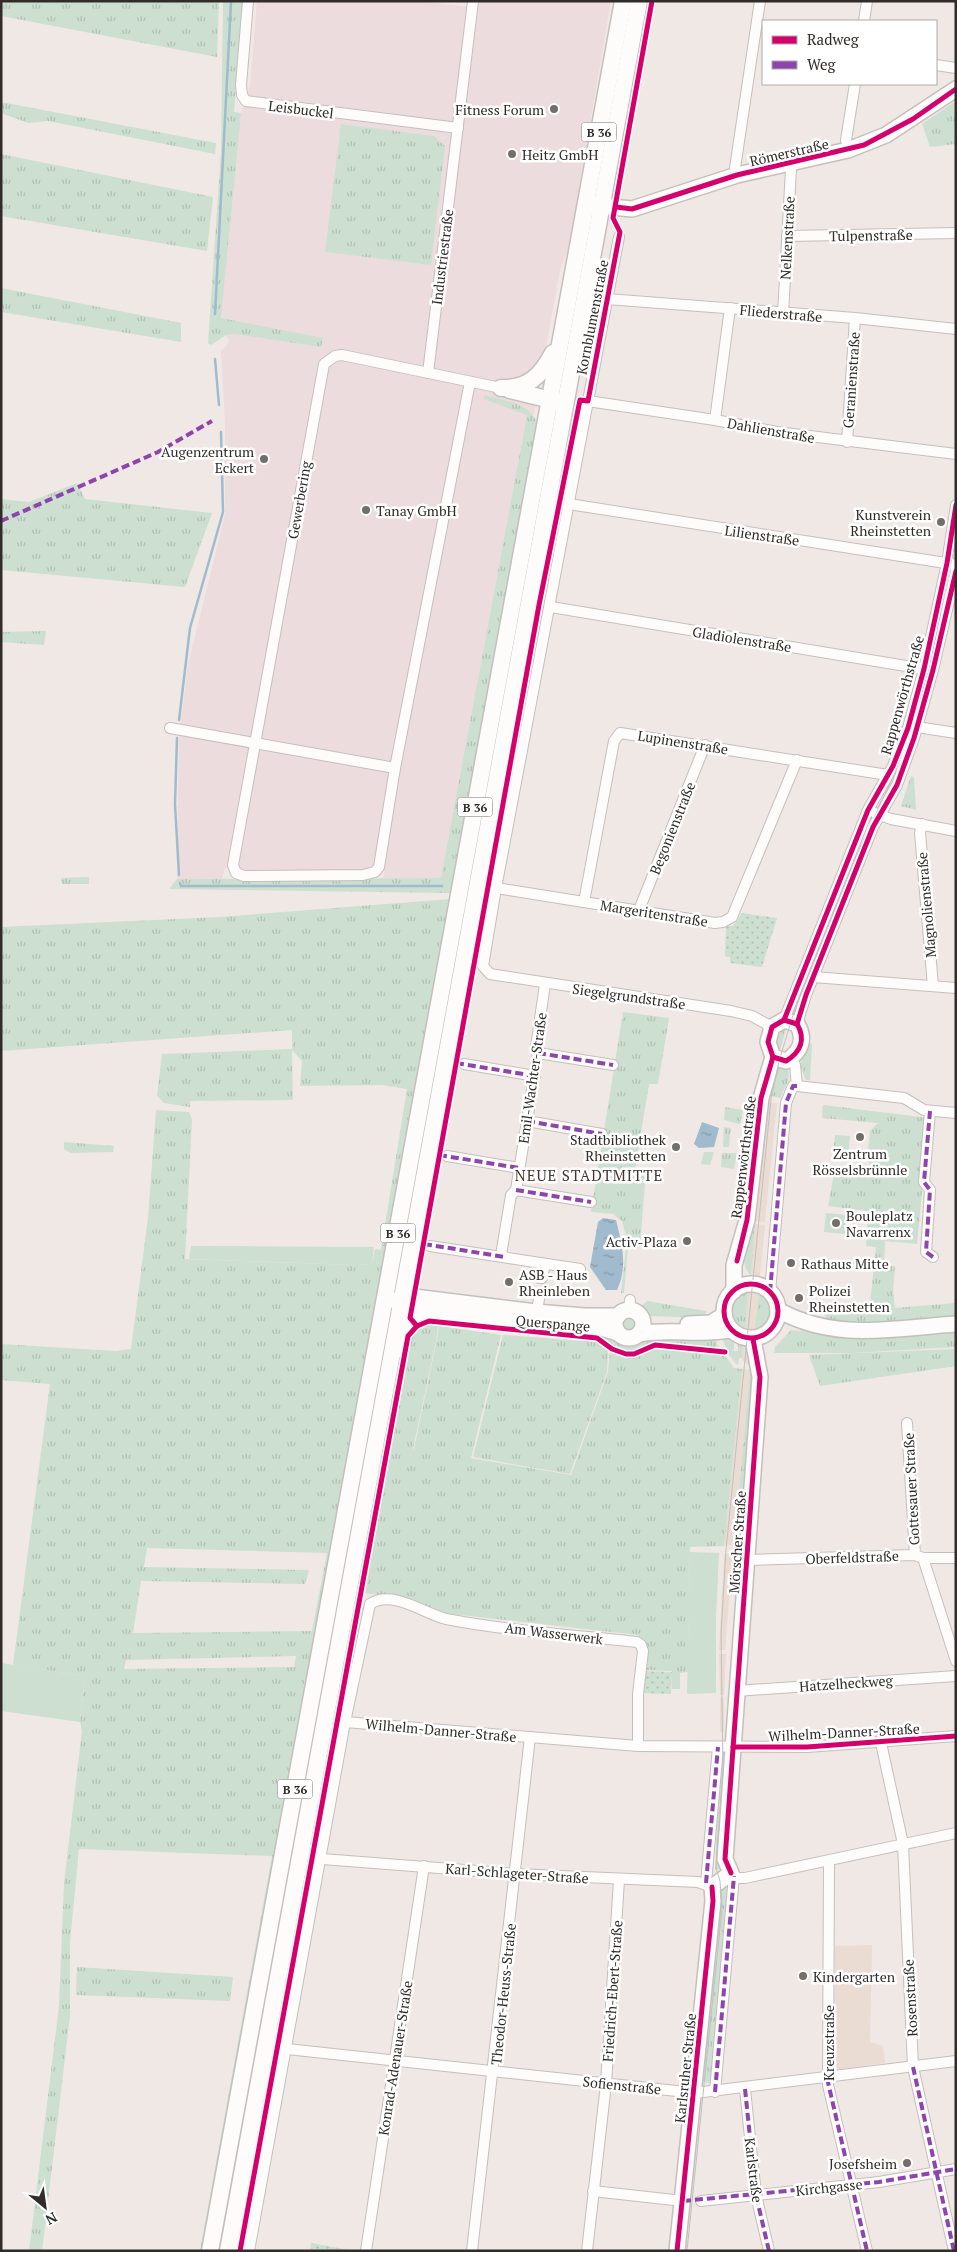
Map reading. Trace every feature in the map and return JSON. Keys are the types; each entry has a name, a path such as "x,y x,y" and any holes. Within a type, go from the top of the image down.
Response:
{"main road":[{"name":"B 36","path":"210,2251 566,403 622,1"},
{"name":"B 36","path":"228,2251 388,1369 393,1300 549,400 561,338 594,205 639,1"},
{"path":"501,388 521,387 535,379 546,367 561,338"},
{"path":"501,388 566,403"},
{"path":"501,388 536,408 545,424"}],"street":[{"name":"Leisbuckel","path":"248,1 241,85 242,95 246,101 458,128"},
{"name":"Industriestraße","path":"428,373 473,1"},
{"path":"737,175 735,168 759,40 760,1"},
{"path":"864,20 867,1"},
{"path":"937,65 956,68"},
{"path":"848,150 846,140 854,85"},
{"name":"Römerstraße","path":"594,205 632,210 737,175 848,150 886,135 956,89"},
{"name":"Nelkenstraße","path":"783,314 791,169 789,163"},
{"name":"Tulpenstraße","path":"787,236 956,233"},
{"name":"Kornblumenstraße","path":"485,970 484,963 496,888 551,607 619,237"},
{"name":"Fliederstraße","path":"607,299 783,314 855,318 956,329"},
{"path":"715,420 730,308"},
{"name":"Geranienstraße","path":"847,442 855,318"},
{"name":"Gewerbering","path":"428,373 342,355 335,356 324,364 233,865 236,873 244,876 363,875 375,872 380,857 395,768 470,382"},
{"path":"428,373 501,388"},
{"name":"Dahlienstraße","path":"588,401 715,420 777,432 956,454"},
{"name":"Lilienstraße","path":"569,504 951,564"},
{"name":"Rappenwörthstraße","path":"784,1023 813,977 880,815 903,772 917,727 951,564 956,506"},
{"name":"Rappenwörthstraße","path":"784,1023 868,810 888,775 908,728 929,670 956,571"},
{"name":"Gladiolenstraße","path":"551,607 929,670"},
{"path":"917,727 956,733"},
{"path":"170,728 395,768"},
{"name":"Lupinenstraße","path":"584,902 616,736 625,733 888,775"},
{"name":"Begonienstraße","path":"639,910 704,745"},
{"name":"Margeritenstraße","path":"496,888 715,923 723,922 732,917 797,760"},
{"path":"868,810 880,815 956,831"},
{"name":"Magnolienstraße","path":"922,824 920,833 933,986"},
{"name":"Siegelgrundstraße","path":"485,970 490,974 546,984 731,1011 784,1023"},
{"path":"813,977 956,988"},
{"name":"Emil-Wachter-Straße","path":"505,1258 501,1255 510,1196 516,1190 520,1168 538,1053 536,1047 546,984"},
{"path":"784,1023 801,1031 802,1039 797,1053 790,1059 781,1061 773,1057 768,1042 784,1023"},
{"path":"538,1053 613,1065"},
{"name":"Rappenwörthstraße","path":"734,1291 733,1268 737,1261 747,1220 761,1098 773,1057"},
{"path":"790,1059 795,1064 797,1086"},
{"path":"464,1064 534,1076"},
{"path":"956,1114 930,1111 904,1098 792,1086 786,1102 770,1292 778,1310 808,1324 832,1330 853,1331 956,1324"},
{"path":"930,1111 924,1182 930,1190 926,1252 933,1257"},
{"path":"527,1122 602,1134"},
{"path":"447,1156 520,1168"},
{"path":"516,1190 591,1202"},
{"path":"430,1246 580,1270"},
{"path":"737,1261 751,1284"},
{"path":"542,1278 545,1264"},
{"path":"770,1292 760,1286 751,1284 734,1291 727,1300 724,1315 731,1330 742,1337 753,1339 771,1329 808,1324"},
{"name":"Querspange","path":"393,1300 414,1297 584,1316 626,1309"},
{"name":"Querspange","path":"393,1300 412,1310 434,1313 537,1311 618,1333"},
{"path":"640,1327 638,1314 626,1309 615,1324 618,1333 626,1338 640,1327 703,1324 718,1320 724,1315"},
{"path":"771,1329 778,1310"},
{"path":"388,1369 400,1345 403,1332 420,1317 434,1313"},
{"path":"640,1327 657,1332 706,1334 731,1330"},
{"name":"Mörscher Straße","path":"760,1377 764,1372 771,1329"},
{"name":"Mörscher Straße","path":"725,1747 736,1691 760,1377 753,1339"},
{"name":"Gottesauer Straße","path":"907,1423 919,1557 956,1661"},
{"name":"Oberfeldstraße","path":"747,1560 956,1558"},
{"name":"Am Wasserwerk","path":"346,1722 370,1604 382,1599 408,1604 444,1618 641,1644 638,1694 638,1746"},
{"name":"Hatzelheckweg","path":"736,1691 956,1676"},
{"path":"250,2251 346,1722"},
{"name":"Wilhelm-Danner-Straße","path":"346,1722 638,1746 807,1747 956,1736"},
{"name":"Theodor-Heuss-Straße","path":"472,2251 494,2072 530,1737"},
{"name":"Rosenstraße","path":"882,1742 903,1844 913,2067 954,2251"},
{"path":"715,2092 733,1874 725,1859 725,1747"},
{"name":"Karlsruher Straße","path":"677,2251 695,2093 714,1894 709,1885 725,1747"},
{"path":"709,1885 733,1874 745,1878 829,1862 956,1833"},
{"name":"Karl-Schlageter-Straße","path":"322,1858 516,1874 709,1885"},
{"name":"Kreuzstraße","path":"829,1862 827,2078 867,2251"},
{"name":"Konrad-Adenauer-Straße","path":"366,2251 424,1866"},
{"name":"Friedrich-Ebert-Straße","path":"587,2251 606,2084 619,1880"},
{"name":"Sofienstraße","path":"287,2049 695,2093 745,2089 956,2061"},
{"name":"Karlstraße","path":"745,2089 756,2195 769,2251"},
{"name":"Kirchgasse","path":"701,2201 879,2182 956,2168"},
{"path":"593,2192 683,2201"}],"shaded area":[{"path":"257,1 418,1 478,8 479,1 611,1 569,246 560,270 534,415 527,415 441,878 383,878 384,870 250,871 225,868 222,879 177,879 179,735 188,665 225,514 225,422 221,352 229,342 221,318 239,119 250,86"},
{"path":"768,1103 777,1103 765,1222 756,1221"},
{"path":"755,1224 765,1225 760,1276 751,1276"},
{"path":"748,1290 759,1292 754,1335 745,1334"},
{"path":"743,1343 752,1350 750,1366 742,1360"},
{"path":"742,1369 750,1370 734,1545 724,1546"},
{"path":"724,1554 733,1554 725,1650 719,1650"},
{"path":"719,1654 726,1654 724,1695 720,1695"},
{"path":"720,1698 724,1698 724,1732 720,1732"},
{"path":"872,1945 870,2042 883,2046 885,2063 834,2070 835,1946"}],"green space":[{"path":"1,1 219,1 217,57 1,16"},
{"path":"223,1 243,1 234,112 241,113 221,318 323,338 321,347 235,334 226,335 211,345 208,343 221,152"},
{"path":"956,101 956,144 930,147 922,124"},
{"path":"1,102 216,143 215,154 48,121 28,123 1,113"},
{"path":"341,124 434,136 445,146 431,265 325,252"},
{"path":"1,154 213,197 207,251 1,216"},
{"path":"1,288 181,323 181,342 1,312"},
{"path":"485,395 522,407 533,416 537,423 450,893 169,889 177,879 441,878 527,415 483,399"},
{"path":"77,483 85,499 212,513 185,587 1,570 1,499 29,502"},
{"path":"46,631 44,645 1,642 1,632"},
{"path":"911,776 914,777 916,810 901,806"},
{"path":"89,877 89,884 62,884 61,878"},
{"path":"451,899 204,2251 200,2251 272,1856 79,1849 70,1942 70,2016 42,2251 29,2251 59,2006 64,1883 82,1731 80,1722 85,1676 13,1665 50,1384 1,1380 1,1344 116,1351 131,1349 148,1218 156,1110 189,1112 192,1119 185,1259 372,1264 375,1249 381,1250 407,1089 381,1085 300,1086 302,1061 292,1050 293,1100 190,1101 190,1107 164,1103 157,1096 162,1054 292,1049 292,1030 1,1051 1,927 220,917","holes":["147,1548 327,1553 312,1631 133,1633 141,1581 305,1584 309,1570 144,1567","296,1656 294,1667 124,1669 126,1660"]},
{"path":"742,913 777,918 762,967 730,963 730,957 725,956 726,926 733,926"},
{"path":"623,1012 669,1018 658,1084 649,1084 635,1169 646,1170 640,1247 628,1247 624,1293 621,1293 627,1240 622,1221 613,1214 591,1212"},
{"path":"786,1029 780,1050 776,1045 780,1031"},
{"path":"808,1043 812,1044 810,1080 806,1080 800,1065"},
{"path":"778,1065 787,1068 789,1072 781,1098 766,1095"},
{"path":"823,1105 929,1118 917,1244 885,1241 884,1266 895,1266 893,1292 895,1308 956,1303 956,1320 866,1326 827,1323 824,1312 827,1303 855,1309 882,1305 870,1304 876,1247 866,1246 868,1211 828,1206 835,1168 875,1173 875,1169 867,1160 870,1131 878,1123 822,1118"},
{"path":"725,1107 743,1110 740,1124 724,1120"},
{"path":"724,1127 731,1128 729,1147 723,1147"},
{"path":"835,1135 850,1136 848,1156 833,1154"},
{"path":"64,1142 114,1146 113,1152 71,1153 64,1149"},
{"path":"704,1152 714,1152 710,1165 701,1164"},
{"path":"722,1153 737,1153 734,1169 721,1167"},
{"name":"Bouleplatz Navarrenx","path":"826,1213 848,1215 846,1234 824,1232"},
{"path":"752,1223 755,1224 751,1276 745,1264 744,1250"},
{"path":"191,1246 374,1247 372,1264 354,1265 189,1259"},
{"path":"748,1290 745,1334 738,1330 734,1324 730,1310 734,1297 740,1292"},
{"path":"759,1292 764,1294 771,1302 772,1318 768,1329 754,1335"},
{"path":"647,1301 706,1311 705,1318 650,1316 642,1306"},
{"path":"625,1315 633,1315 638,1320 636,1331 625,1333 620,1328 620,1320"},
{"path":"455,1317 595,1329 595,1334 429,1320"},
{"path":"438,1326 436,1341 413,1449 406,1450 414,1449 437,1339 439,1326 501,1335 471,1458 571,1475 608,1372 610,1350 625,1356 631,1356 643,1350 655,1348 680,1349 722,1355 727,1358 734,1368 742,1369 724,1546 690,1547 688,1672 680,1673 680,1689 672,1689 672,1671 645,1670 648,1648 638,1635 443,1613 412,1599 363,1593 410,1336 419,1327"},
{"path":"956,1329 956,1347 853,1353 774,1353 775,1347 791,1330 833,1335"},
{"path":"503,1335 597,1342 608,1349 607,1372 570,1474 473,1457"},
{"path":"600,1335 610,1335 621,1344 626,1345 635,1345 645,1338 715,1336 718,1347 716,1350 652,1343 639,1350 620,1351"},
{"path":"720,1335 730,1336 734,1339 734,1351 738,1351 738,1341 743,1343 742,1358 739,1358 738,1365 730,1356"},
{"path":"956,1349 956,1366 820,1386 809,1355"},
{"path":"750,1370 754,1370 739,1544 734,1545"},
{"path":"690,1552 719,1553 716,1617 716,1693 687,1694"},
{"path":"1,1663 85,1676 80,1722 1,1711"},
{"path":"643,1671 672,1672 671,1694 642,1693"},
{"path":"719,1760 726,1760 720,1869 715,1870"},
{"path":"725,1887 727,1889 726,1943 715,2065 711,2071 710,2083 703,2082 703,2071 700,2067 719,1891"},
{"path":"77,1967 233,1977 230,2001 76,1995"},
{"path":"311,2243 355,2251 310,2251"}],"water":[{"path":"702,1122 719,1128 714,1147 699,1148 694,1144"},
{"path":"603,1218 616,1220 620,1238 623,1264 617,1290 606,1290 590,1267 598,1222"}],"waterway":[{"path":"215,314 231,2"},
{"path":"215,359 219,405"},
{"path":"179,720 190,628 223,512 221,432"},
{"path":"177,738 175,804 179,875"},
{"path":"180,883 181,886 442,886"}],"tunnel":[{"path":"539,1299 542,1278"}],"tram line":[{"path":"687,2251 722,1909 720,1881 716,1868 723,1770 721,1633 726,1550 771,1099 779,1061 794,1012 857,854 895,773 912,724 929,670 956,538"}],"marked path":[{"path":"1,521 158,452 212,421"},
{"path":"538,1053 613,1065"},
{"path":"456,1063 535,1076"},
{"path":"770,1292 786,1103 793,1086 797,1086"},
{"path":"930,1111 924,1182 930,1190 926,1252 933,1257"},
{"path":"527,1121 602,1134"},
{"path":"439,1155 519,1168"},
{"path":"516,1190 591,1202"},
{"path":"424,1244 505,1257"},
{"path":"706,1883 718,1747"},
{"path":"715,2092 734,1876"},
{"path":"913,2067 954,2251"},
{"path":"827,2078 867,2251"},
{"path":"745,2089 756,2195 769,2251"},
{"path":"683,2201 879,2182 956,2169"}],"cycle path":[{"path":"417,1326 410,1318 539,605 580,400 588,401 620,232 613,218 652,1"},
{"path":"616,207 632,209 737,175 864,145 913,119 956,89"},
{"path":"784,1020 868,810 893,766 908,728 924,669 947,563 956,505"},
{"path":"797,1024 806,995 873,827 897,785 914,738 933,670 956,571"},
{"path":"784,1020 797,1024 801,1035 798,1049 786,1061 773,1057 768,1042 772,1027 784,1020"},
{"path":"737,1261 747,1220 761,1098 773,1057"},
{"path":"746,1284 756,1284 766,1288 774,1296 778,1311 774,1326 766,1334 756,1338 746,1338 736,1334 728,1326 724,1316 724,1306 728,1296 736,1288 746,1284"},
{"path":"240,2251 408,1336 417,1326 429,1321 597,1338 612,1349 626,1354 634,1354 655,1345 725,1352"},
{"path":"731,1873 725,1859 760,1377 753,1339"},
{"path":"733,1747 807,1747 956,1736"},
{"path":"677,2251 713,1901 712,1887"}],"place":[{"name":"Fitness Forum","path":"554,109"},
{"name":"Heitz GmbH","path":"512,154"},
{"name":"Augenzentrum Eckert","path":"264,459"},
{"name":"Tanay GmbH","path":"366,510"},
{"name":"Kunstverein Rheinstetten","path":"941,522"},
{"name":"Zentrum Rösselsbrünnle","path":"860,1137"},
{"name":"Stadtbibliothek Rheinstetten","path":"676,1147"},
{"name":"Bouleplatz Navarrenx","path":"836,1223"},
{"name":"Activ-Plaza","path":"687,1241"},
{"name":"Rathaus Mitte","path":"791,1263"},
{"name":"ASB - Haus Rheinleben","path":"509,1282"},
{"name":"Polizei Rheinstetten","path":"799,1298"},
{"name":"Kindergarten","path":"803,1976"},
{"name":"Josefsheim","path":"907,2163"}],"district":[{"name":"NEUE STADTMITTE","path":"589,1175"}]}
